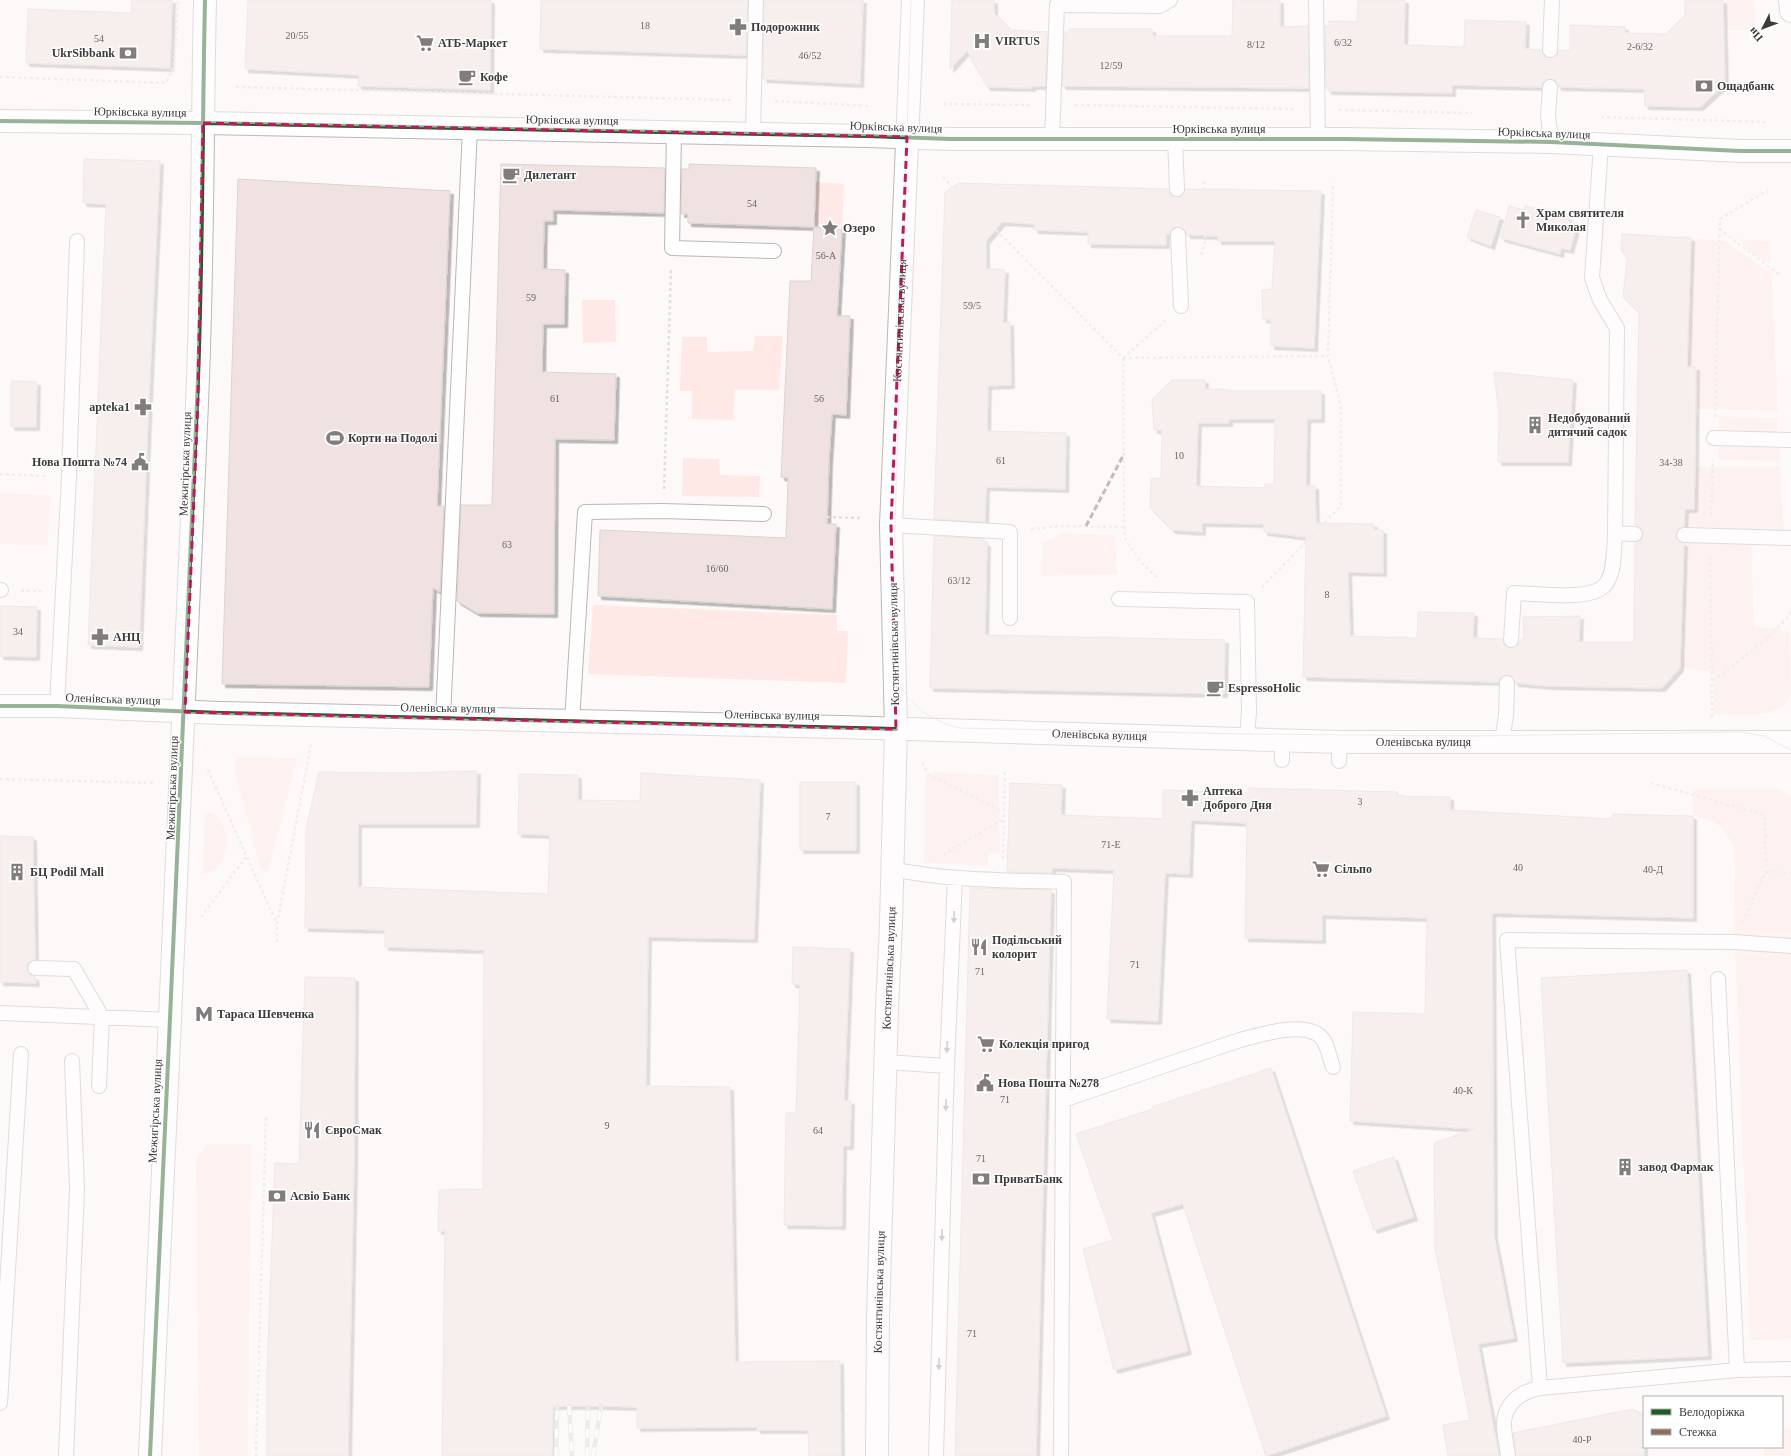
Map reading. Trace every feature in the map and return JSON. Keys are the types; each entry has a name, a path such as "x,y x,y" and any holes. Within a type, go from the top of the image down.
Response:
{"street":[{"name":"Межигірська вулиця","path":"150,1456 185,712 198,399 205,0"},
{"name":"Костянтинівська вулиця","path":"877,1456 878,1318 896,729 891,525 913,0"},
{"path":"1790,0 1791,11"},
{"name":"Юрківська вулиця","path":"0,121 203,123 1052,140 1318,138 1551,142 1740,151 1791,151"},
{"name":"Оленівська вулиця","path":"0,706 57,706 185,712 1247,739 1282,750 1340,751 1502,742 1791,742"}],"lane":[{"path":"753,134 756,0"},
{"path":"1052,140 1057,5 1160,6 1170,0"},
{"path":"1316,0 1318,138"},
{"path":"1550,50 1552,0"},
{"path":"1550,87 1548,115 1551,142"},
{"path":"443,718 470,128"},
{"path":"674,132 672,248 774,251"},
{"path":"1175,140 1176,189"},
{"path":"1511,640 1514,593 1578,595 1593,592 1605,585 1612,571 1615,533 1617,328 1600,300 1592,278 1602,144"},
{"path":"1178,235 1181,306"},
{"path":"57,706 69,477 77,241"},
{"path":"1714,438 1791,440"},
{"path":"572,721 585,512 663,511 764,514"},
{"path":"891,525 1010,532 1010,618"},
{"path":"1615,533 1635,534"},
{"path":"1684,535 1791,538"},
{"path":"1119,599 1247,602 1249,711 1247,739"},
{"path":"1502,742 1506,715 1507,683"},
{"path":"892,869 923,875 956,878 1064,882 1062,1456"},
{"path":"936,1456 947,1066 956,878"},
{"path":"1540,1388 1508,940 1734,942 1791,946"},
{"path":"35,968 74,969 102,1017 99,1086"},
{"path":"1718,979 1737,1370"},
{"path":"0,1014 170,1020"},
{"path":"1063,1100 1240,1040 1263,1034 1289,1030 1302,1029 1316,1033 1324,1041 1333,1067"},
{"path":"0,1403 21,1054"},
{"path":"66,1456 77,1189 72,1061"},
{"path":"885,1062 947,1066"},
{"path":"1508,1456 1504,1424 1506,1410 1517,1397 1530,1390 1737,1370 1791,1369"}],"path":[{"path":"0,77 166,83 174,66 178,0"},
{"path":"236,87 754,100 870,106"},
{"path":"943,104 1477,114"},
{"path":"1595,117 1766,122"},
{"path":"943,177 952,187"},
{"path":"1204,181 1204,190"},
{"path":"1247,602 1295,555 1341,506 1341,406 1328,356 1332,182"},
{"path":"996,230 1123,358 1328,356"},
{"path":"1719,230 1780,276"},
{"path":"663,511 672,248"},
{"path":"1123,358 1124,527 1126,541 1141,562 1180,601"},
{"path":"0,474 69,477"},
{"path":"827,517 860,518"},
{"path":"1010,532 1061,526 1124,527"},
{"path":"0,590 62,592"},
{"path":"1712,720 1712,682 1753,650 1777,628 1791,612"},
{"path":"277,942 277,924 311,744"},
{"path":"922,763 928,774 1003,812"},
{"path":"206,764 277,924"},
{"path":"1003,880 1004,770"},
{"path":"0,779 156,783"},
{"path":"1650,783 1765,815 1766,872 1734,942"},
{"path":"942,855 1004,819"},
{"path":"201,918 246,857"},
{"path":"1766,872 1791,873"},
{"path":"256,1456 266,1116"}],"highlighted area":[{"path":"203,123 907,137 891,525 896,729 185,712 198,399"}],"shaded area":[{"path":"1727,0 1754,0 1756,31 1726,30"},
{"path":"815,182 844,184 842,230 815,227"},
{"path":"1691,238 1725,241 1772,274 1778,411 1697,409 1696,367 1687,367"},
{"path":"1739,239 1770,241 1771,263 1753,254 1741,243"},
{"path":"582,300 615,300 616,342 583,343"},
{"path":"755,336 783,336 779,390 735,390 733,420 692,419 692,391 680,391 682,337 707,337 707,352 753,351"},
{"path":"1719,416 1778,418 1777,433 1719,431"},
{"path":"1719,446 1780,448 1780,461 1719,460"},
{"path":"683,458 719,459 720,475 760,476 759,497 682,496"},
{"path":"1780,466 1784,530 1751,531 1754,627 1777,628 1790,632 1791,695 1785,704 1768,713 1757,715 1714,714 1714,672 1680,668 1685,509 1694,509 1695,467"},
{"path":"0,493 50,495 48,546 0,544"},
{"path":"1062,533 1115,535 1117,574 1042,576 1042,543"},
{"path":"593,605 837,615 837,631 848,631 846,683 588,674"},
{"path":"237,757 298,758 268,873 260,869 234,767"},
{"path":"934,772 999,775 1000,854 988,853 988,866 924,863 926,776"},
{"path":"1693,789 1779,789 1791,797 1791,1339 1750,1341 1734,920 1735,871 1733,844 1721,827 1713,822 1693,816"},
{"path":"210,812 218,817 223,825 226,835 226,845 224,856 220,865 212,871 202,874 205,815"},
{"path":"208,1144 251,1144 248,1456 199,1456 196,1160"},
{"path":"1783,1429 1791,1429 1791,1456 1764,1456 1764,1448 1783,1448"}],"building":[{"path":"132,0 172,0 170,68 26,63 28,9 131,13"},
{"path":"248,0 491,0 490,90 358,86 359,75 245,69"},
{"path":"541,0 748,0 746,55 540,49"},
{"path":"764,0 863,0 860,84 763,79"},
{"path":"952,0 994,0 994,13 1011,30 1048,32 1045,86 1032,86 1032,88 987,87 967,51 950,69"},
{"path":"1233,0 1280,0 1280,27 1308,26 1309,88 1062,86 1064,32 1069,32 1069,29 1152,29 1153,36 1232,36"},
{"path":"1358,0 1405,0 1404,45 1464,47 1465,20 1526,22 1525,49 1542,50 1545,57 1550,58 1557,55 1558,50 1570,51 1570,25 1625,27 1625,33 1666,34 1685,15 1685,0 1723,0 1725,84 1700,107 1645,106 1644,89 1558,87 1555,80 1550,79 1543,82 1542,87 1452,85 1452,93 1328,91 1328,88 1326,88 1325,26 1329,26 1329,21 1357,22"},
{"path":"84,159 160,161 139,647 88,645 106,204 83,203"},
{"path":"501,164 665,168 664,213 553,210 553,221 544,221 543,269 565,270 564,324 543,324 542,372 616,374 614,440 555,439 554,614 477,613 457,601 461,505 492,505"},
{"path":"689,164 816,168 814,227 688,223 688,214 681,214 682,169 689,169"},
{"name":"Корти на Подолі","path":"238,179 450,191 437,506 444,506 440,592 433,588 429,687 222,684"},
{"path":"959,183 1168,189 1170,194 1177,197 1182,196 1185,189 1321,191 1314,348 1271,346 1271,320 1263,319 1262,290 1272,289 1275,241 1218,241 1218,236 1187,235 1185,230 1178,227 1173,228 1170,234 1166,234 1166,245 1088,244 1088,232 1034,230 1035,224 1002,222 986,241 986,269 1005,270 1003,323 1010,322 1011,385 988,386 987,431 1066,433 1065,489 986,487 985,522 934,519 945,192"},
{"path":"1509,206 1524,210 1525,206 1569,217 1568,221 1577,224 1570,250 1561,248 1560,254 1501,238"},
{"path":"1476,210 1500,217 1491,246 1467,237"},
{"path":"814,227 842,230 837,316 850,316 846,415 832,414 829,460 827,524 836,524 832,609 598,596 600,530 786,538 788,478 781,477 790,281 811,281"},
{"path":"1622,234 1691,238 1687,367 1696,367 1694,509 1685,509 1684,527 1680,528 1676,534 1677,539 1684,544 1680,668 1662,688 1548,686 1515,683 1512,676 1507,675 1500,678 1499,682 1303,677 1306,537 1264,532 1264,524 1202,523 1202,532 1172,530 1150,508 1151,478 1161,478 1162,430 1154,430 1152,400 1172,380 1205,380 1205,389 1230,391 1321,391 1321,419 1307,419 1306,486 1315,486 1316,523 1374,524 1374,530 1383,530 1383,573 1348,572 1350,636 1417,638 1418,612 1474,613 1473,638 1503,639 1504,644 1510,648 1518,645 1520,640 1524,640 1523,617 1580,616 1579,642 1634,642 1635,542 1642,539 1643,534 1640,527 1635,525 1639,313 1623,297 1627,259 1621,250","holes":["1229,419 1275,419 1274,484 1265,484 1265,488 1196,486 1198,423 1229,423"]},
{"name":"Недобудований дитячий садок","path":"1494,372 1573,380 1568,462 1498,462 1499,415"},
{"path":"11,381 37,382 36,427 11,427"},
{"path":"934,536 984,539 984,543 987,543 985,635 1225,640 1224,694 930,688"},
{"path":"0,606 37,607 36,657 0,656"},
{"path":"477,771 476,824 358,824 358,887 548,894 550,835 518,834 519,774 578,775 578,800 640,801 641,773 760,780 754,939 648,937 646,1086 730,1087 735,1362 840,1361 841,1456 809,1456 808,1430 757,1430 757,1427 637,1428 637,1407 553,1406 552,1456 442,1456 445,1231 438,1231 439,1190 483,1189 484,950 385,947 385,930 305,928 306,829 319,772 402,773"},
{"path":"800,782 856,782 856,850 800,850"},
{"path":"1010,783 1062,785 1061,815 1163,819 1163,790 1248,793 1248,788 1398,792 1397,796 1450,797 1450,810 1612,819 1613,814 1693,816 1693,918 1492,913 1494,1236 1514,1338 1478,1344 1499,1456 1448,1456 1443,1425 1470,1420 1435,1248 1434,1143 1475,1129 1350,1121 1353,1012 1425,1014 1427,918 1322,915 1322,940 1245,938 1247,823 1191,820 1189,874 1165,873 1158,1021 1107,1019 1114,870 1052,868 1052,873 1007,872"},
{"name":"БЦ Podil Mall","path":"0,836 33,837 35,960 28,963 27,968 30,975 35,977 36,983 0,982"},
{"path":"970,888 1051,890 1036,1456 955,1456"},
{"path":"793,947 850,949 844,1101 851,1101 850,1146 843,1146 842,1226 784,1225 786,1113 796,1113 800,985 792,984"},
{"name":"завод Фармак","path":"1687,970 1708,1356 1563,1363 1541,978"},
{"path":"305,977 355,978 354,1165 348,1456 267,1456 267,1372 275,1163 299,1164"},
{"path":"1271,1068 1386,1416 1266,1456 1183,1204 1151,1213 1188,1351 1114,1370 1083,1249 1113,1240 1076,1134 1152,1109 1152,1107"},
{"path":"1394,1157 1414,1217 1374,1230 1353,1171"},
{"path":"1633,1409 1643,1414 1644,1456 1516,1456 1513,1433"}],"tram line":[{"path":"911,0 891,659 894,672 900,684 906,695 914,704 934,718 959,728 1247,734 1471,736 1742,732 1764,736 1791,750"}],"railway":[{"path":"556,1456 557,1406"},
{"path":"569,1406 572,1456"},
{"path":"587,1456 588,1406"},
{"path":"593,1456 601,1406"}],"marked path":[{"path":"1086,526 1124,454"}],"cycle path":[{"path":"150,1456 199,353 205,0"},
{"path":"0,121 203,123 868,136 951,139 1344,139 1551,142 1740,151 1791,151"},
{"path":"0,706 57,706 220,713 896,729"}],"place":[{"name":"Подорожник","path":"738,27"},
{"name":"VIRTUS","path":"982,41"},
{"name":"АТБ-Маркет","path":"425,43"},
{"name":"UkrSibbank","path":"128,53"},
{"name":"Кофе","path":"467,77"},
{"name":"Ощадбанк","path":"1704,86"},
{"name":"Дилетант","path":"511,175"},
{"name":"Храм святителя Миколая","path":"1523,220"},
{"name":"Озеро","path":"830,228"},
{"name":"apteka1","path":"143,407"},
{"name":"Недобудований дитячий садок","path":"1535,425"},
{"name":"Корти на Подолі","path":"335,438"},
{"name":"Нова Пошта №74","path":"140,462"},
{"name":"АНЦ","path":"100,637"},
{"name":"EspressoHolic","path":"1215,688"},
{"name":"Аптека Доброго Дня","path":"1190,798"},
{"name":"Сільпо","path":"1321,869"},
{"name":"БЦ Podil Mall","path":"17,872"},
{"name":"Подільський колорит","path":"979,947"},
{"name":"Тараса Шевченка","path":"204,1014"},
{"name":"Колекція пригод","path":"986,1044"},
{"name":"Нова Пошта №278","path":"985,1083"},
{"name":"ЄвроСмак","path":"312,1130"},
{"name":"завод Фармак","path":"1625,1167"},
{"name":"ПриватБанк","path":"981,1179"},
{"name":"Асвіо Банк","path":"277,1196"}]}
